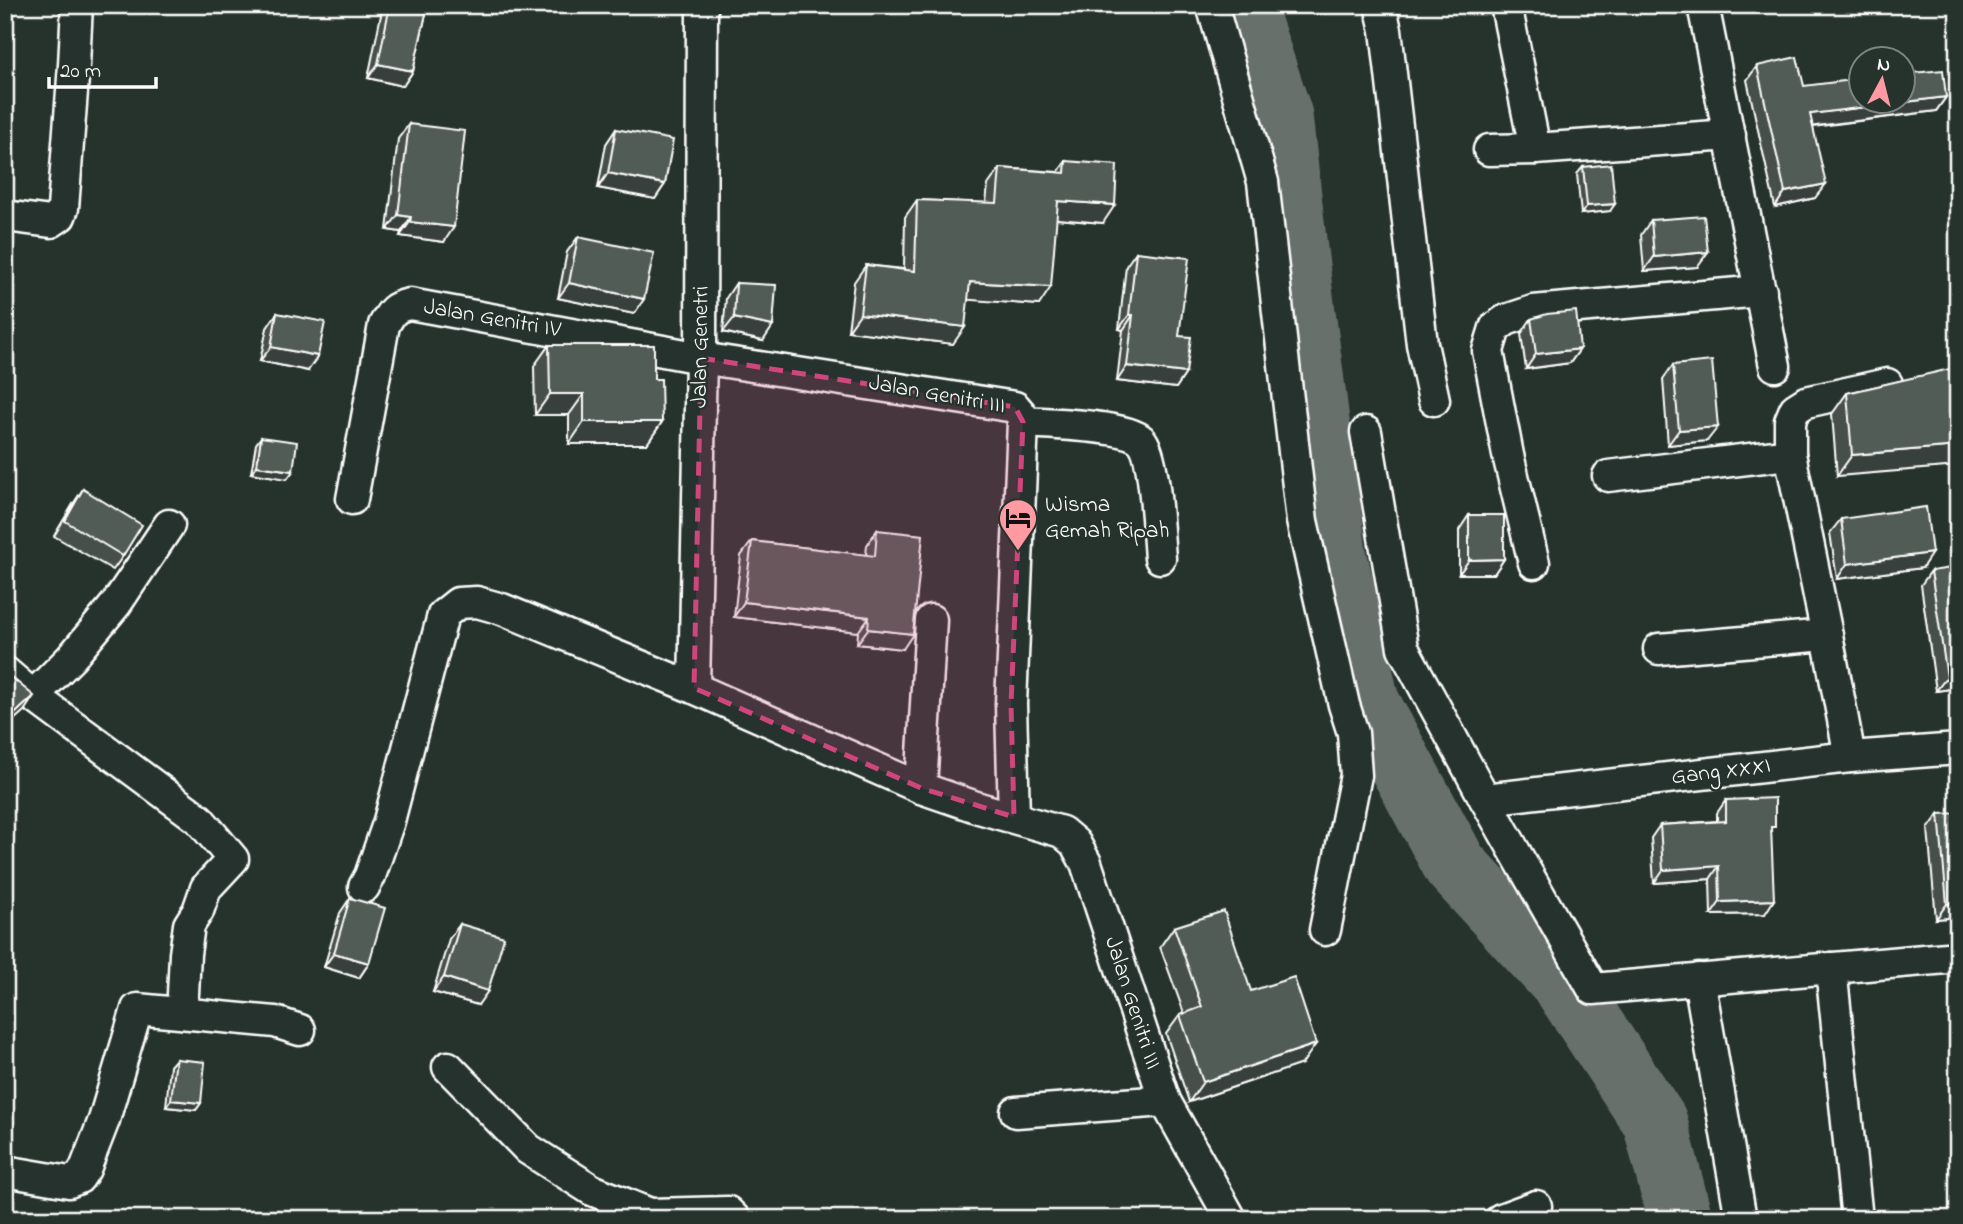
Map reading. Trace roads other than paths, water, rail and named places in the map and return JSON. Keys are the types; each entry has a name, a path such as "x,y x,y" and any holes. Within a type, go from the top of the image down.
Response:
{"street":[{"path":"5,216 51,222 60,216 74,65 76,5"},
{"name":"Jalan Genetri","path":"694,688 701,358 702,5"},
{"path":"1212,5 1263,182 1301,521 1343,705 1353,733 1356,775 1325,930"},
{"path":"1380,5 1386,30 1422,344 1434,400"},
{"path":"1506,5 1535,149"},
{"path":"1703,5 1775,366"},
{"path":"1489,150 1730,135"},
{"path":"1534,563 1508,456 1488,351 1495,328 1506,320 1533,311 1761,291"},
{"name":"Jalan Genitri IV","path":"352,499 384,325 391,311 400,306 410,304 701,358"},
{"name":"Jalan Genitri III","path":"701,358 1002,404 1015,407 1021,414 1023,422 1012,704 1014,817"},
{"path":"1850,757 1828,635 1790,454 1790,421 1795,409 1806,402 1915,378"},
{"path":"1023,422 1120,430 1141,440 1149,455 1160,558"},
{"path":"1366,432 1403,648 1593,989 1958,957"},
{"path":"1608,476 1790,454"},
{"path":"33,696 71,658 116,604 169,526"},
{"name":"Jalan Genitri III","path":"364,887 389,821 443,615 458,603 477,602 502,609 694,688 921,788 1062,832 1075,842 1086,863 1165,1101 1231,1219"},
{"path":"921,788 931,620"},
{"path":"1659,649 1828,635"},
{"path":"5,672 33,696 200,819 233,859 206,888 190,925 183,994"},
{"name":"Gang XXXI","path":"1485,799 1850,757 1958,749"},
{"path":"1832,968 1857,1219"},
{"path":"1699,979 1741,1219"},
{"path":"5,1171 69,1182 79,1178 85,1170 104,1120 137,1009 275,1022 300,1030"},
{"path":"448,1067 528,1149 592,1190 650,1214 728,1212 735,1219"},
{"path":"1016,1112 1165,1101"},
{"path":"1501,1219 1536,1206"}],"waterway":[{"path":"1243,5 1280,116 1334,553 1367,702 1455,865 1565,985 1655,1122 1680,1219"}],"place":[{"name":"Wisma Gemah Ripah","path":"1018,552"}]}
